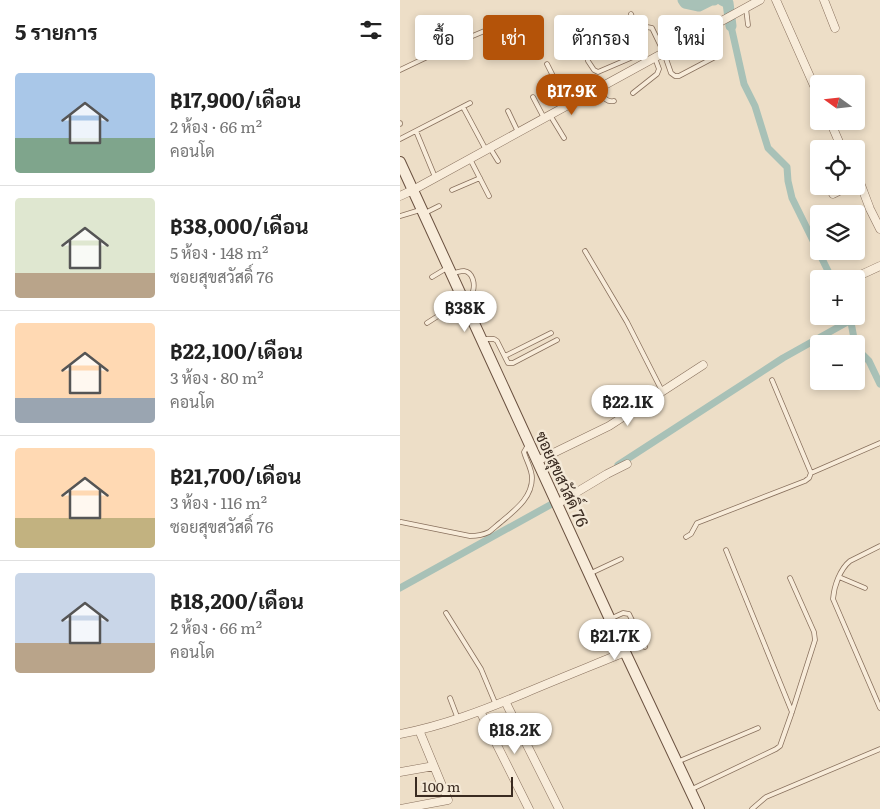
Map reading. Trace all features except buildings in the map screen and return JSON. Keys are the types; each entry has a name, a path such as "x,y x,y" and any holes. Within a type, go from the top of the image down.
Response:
{"street":[{"path":"723,20 760,0"},
{"path":"776,0 810,77"},
{"path":"824,0 835,28"},
{"path":"400,196 407,185 436,178 658,56"},
{"path":"839,132 841,140"},
{"name":"ซอยสุขสวัสดิ์ 76","path":"400,162 407,185 423,211 699,809"},
{"path":"864,195 880,229"},
{"path":"865,273 880,266"},
{"path":"537,461 608,426 703,365"},
{"path":"556,501 627,464"},
{"path":"400,734 480,711 625,652"},
{"path":"505,701 559,809"},
{"path":"480,711 529,809"},
{"path":"419,730 453,809"},
{"path":"400,772 434,766"},
{"path":"400,809 448,800"}],"lane":[{"path":"746,8 748,25"},
{"path":"648,27 652,28 658,40"},
{"path":"400,70 483,32"},
{"path":"633,93 657,74 659,69 655,58"},
{"path":"588,61 594,70 598,72 626,60"},
{"path":"666,60 671,73 679,76 710,60"},
{"path":"547,64 568,106"},
{"path":"599,88 607,100 610,102 614,101"},
{"path":"533,97 564,138"},
{"path":"400,139 470,103"},
{"path":"463,106 488,149 498,162"},
{"path":"508,111 519,132"},
{"path":"416,131 436,178"},
{"path":"470,159 489,196"},
{"path":"452,190 480,178"},
{"path":"400,216 439,206"},
{"path":"585,251 627,322 662,391"},
{"path":"427,322 464,302 472,294 474,288 473,279 468,272 450,270 432,277"},
{"path":"505,356 551,333"},
{"path":"482,339 494,338 508,363 513,363 557,340"},
{"path":"772,380 811,473"},
{"path":"400,522 470,536 478,536 488,532 524,501 529,491 532,476 524,452 529,443"},
{"path":"686,537 691,534 697,523 805,481 811,473 880,443"},
{"path":"880,546 850,561 844,567 833,592 833,599 880,708"},
{"path":"726,550 792,712"},
{"path":"589,574 621,559"},
{"path":"839,577 865,588"},
{"path":"690,790 780,746 815,640 814,632 790,578"},
{"path":"446,613 482,670 496,705"},
{"path":"610,618 623,613 629,614 645,647"},
{"path":"450,698 458,718"},
{"path":"677,762 758,728"},
{"path":"752,809 766,797 880,749"}],"waterway":[{"path":"683,0 685,3 699,6 714,0"},
{"path":"722,0 728,3 731,26"},
{"path":"731,26 744,84 755,106 768,148 787,167 792,198 828,270"},
{"path":"618,465 783,358 842,325"},
{"path":"851,325 853,335"},
{"path":"865,357 869,361 880,384"},
{"path":"400,588 559,500"}]}
